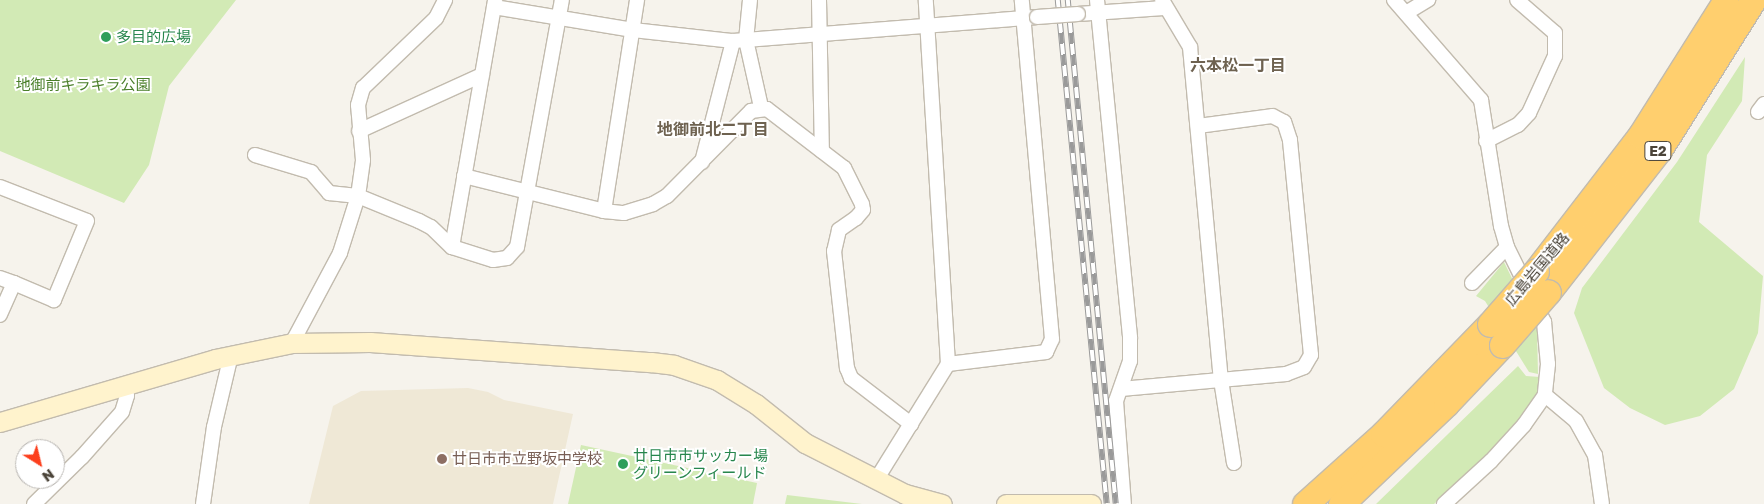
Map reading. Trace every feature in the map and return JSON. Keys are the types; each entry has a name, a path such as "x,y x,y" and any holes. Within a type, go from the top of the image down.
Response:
{"highway":[{"name":"広島岩国道路","path":"1306,504 1430,388 1536,271 1629,151 1726,0"},
{"name":"広島岩国道路","path":"1341,504 1446,404 1548,292 1659,150 1753,0"}],"street":[{"path":"292,343 340,253 358,196 363,160 358,105 363,88 436,18 445,0"},
{"path":"255,155 311,172 329,193 358,196 431,227 452,247 493,260 507,258 517,247 562,0"},
{"path":"604,211 637,0"},
{"path":"702,162 740,41 750,0"},
{"path":"819,0 822,151"},
{"path":"876,480 948,364 926,0"},
{"path":"948,364 1046,352 1052,338 1031,18 1022,0"},
{"path":"1394,0 1481,100 1486,141 1507,247 1544,322 1548,364 1545,395 1524,425 1491,461 1444,504"},
{"path":"1406,13 1428,0"},
{"path":"1486,141 1518,125 1529,113 1555,56 1555,33 1517,0"},
{"path":"452,247 495,4 560,18 632,30 740,41 1078,14 1097,6 1163,4 1190,47 1221,380 1234,463"},
{"path":"1097,6 1130,338 1130,361 1116,401 1124,504"},
{"path":"740,41 761,108 844,168 862,204 863,210 856,218 839,230 834,251 847,368 851,378 911,424"},
{"path":"359,131 482,75"},
{"path":"464,176 604,211 624,212 654,204 667,196 751,111 761,108"},
{"path":"1121,389 1286,374 1304,367 1311,355 1290,140 1284,122 1272,116 1198,126"},
{"path":"0,187 87,222 54,300 0,278"},
{"path":"1472,284 1507,247"},
{"path":"0,315 14,283"},
{"path":"0,422 231,355 292,343 370,342 674,366 717,380 737,391 805,443 876,480 905,494 942,504"},
{"path":"202,504 214,427 231,355"},
{"path":"34,504 82,457 122,412 127,396 125,385"},
{"path":"1545,395 1576,421 1595,455 1602,504"},
{"path":"1006,504 1091,504"}],"shaded area":[{"name":"廿日市市立野坂中学校","path":"468,388 488,392 504,400 573,414 553,504 309,504 333,406 361,391"}],"green space":[{"name":"地御前キラキラ公園","path":"0,0 236,0 169,86 149,165 124,203 0,151"},
{"path":"1745,57 1742,101 1707,155 1699,222 1763,276 1758,333 1734,389 1700,416 1665,425 1630,408 1604,388 1574,313 1582,288 1677,162"},
{"path":"1504,262 1537,330 1538,374 1529,372 1485,301 1476,296"},
{"path":"1518,366 1526,376 1540,377 1539,393 1521,421 1488,457 1434,504 1376,504"},
{"name":"廿日市市サッカー場 グリーンフィールド","path":"581,445 757,483 753,504 568,504"},
{"path":"787,495 862,504 785,504"}],"railway":[{"path":"1058,0 1107,504"},
{"path":"1068,0 1116,504"}],"place":[{"name":"多目的広場","path":"106,37"},
{"name":"廿日市市立野坂中学校","path":"442,459"},
{"name":"廿日市市サッカー場 グリーンフィールド","path":"623,464"}],"district":[{"name":"六本松一丁目","path":"1238,65"},
{"name":"地御前北二丁目","path":"713,129"}]}
